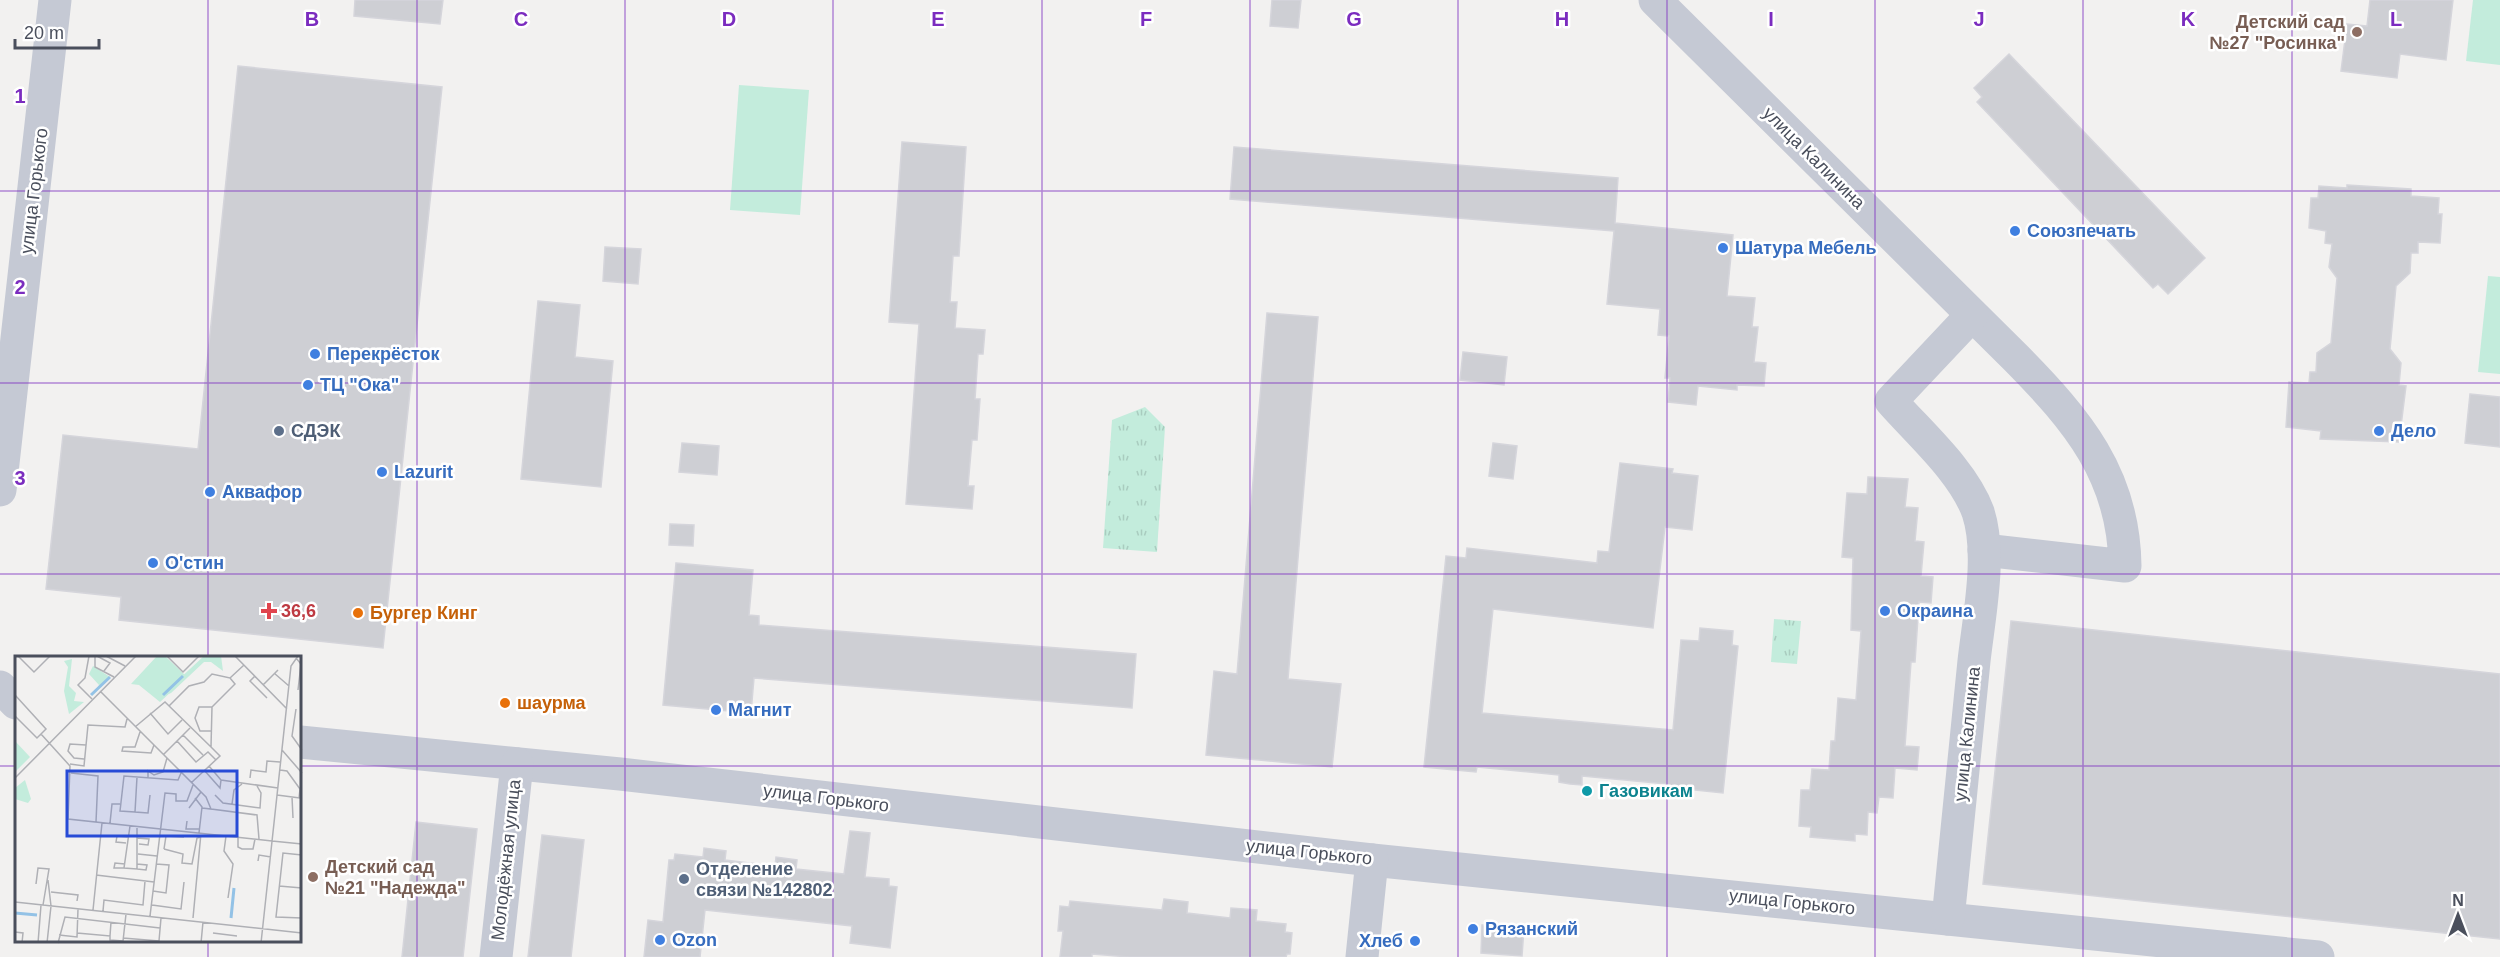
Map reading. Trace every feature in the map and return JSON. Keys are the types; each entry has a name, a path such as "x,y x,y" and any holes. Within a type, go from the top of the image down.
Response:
{"street":[{"name":"улица Горького","path":"0,489 55,0"},
{"name":"улица Калинина","path":"1655,0 2044,387 2088,442 2115,495 2122,525 2125,566 1984,550"},
{"name":"улица Калинина","path":"1948,919 1984,550 1983,531 1967,490 1891,401 1972,315"},
{"path":"0,687 15,702"},
{"name":"улица Горького","path":"302,742 517,764 1372,860 2318,957"},
{"name":"Молодёжная улица","path":"496,957 517,764"},
{"path":"1362,957 1372,860"}],"green space":[{"path":"2473,0 2500,0 2500,65 2466,61"},
{"path":"739,85 809,90 800,215 730,210"},
{"path":"2488,276 2500,277 2500,374 2478,372"},
{"path":"1145,407 1165,427 1157,552 1103,548 1112,420"},
{"path":"1774,619 1801,621 1797,664 1771,662"}],"building":[{"path":"355,0 443,0 440,24 354,16"},
{"path":"1272,0 1301,0 1298,28 1270,26"},
{"path":"2370,0 2453,0 2446,60 2400,54 2397,78 2341,71 2347,24 2367,26"},
{"path":"2009,54 2205,258 2168,294 2158,284 2153,288 1977,102 1982,97 1974,88"},
{"name":"ТЦ \"Ока\"","path":"238,66 442,87 383,648 119,620 121,597 46,589 63,435 198,449"},
{"path":"902,142 966,147 959,256 953,256 950,302 957,302 955,328 985,330 983,354 978,354 975,399 980,399 977,440 972,440 968,486 974,486 972,509 906,504 919,324 889,322"},
{"path":"1234,147 1618,178 1615,223 1733,235 1727,296 1755,298 1752,327 1758,327 1754,362 1766,363 1764,386 1737,385 1737,390 1698,386 1696,405 1668,402 1670,378 1665,378 1669,336 1658,335 1660,309 1607,304 1614,231 1230,199"},
{"path":"2347,185 2411,189 2411,196 2439,198 2438,214 2442,214 2440,243 2418,242 2418,253 2411,253 2410,273 2396,286 2390,349 2401,363 2399,385 2406,386 2399,442 2320,439 2321,431 2286,427 2289,382 2309,383 2310,372 2316,372 2317,353 2331,343 2337,278 2329,267 2332,244 2325,243 2326,231 2309,228 2311,198 2318,198 2319,186 2347,188"},
{"path":"605,247 641,249 638,284 603,281"},
{"path":"538,301 580,305 575,357 613,361 601,487 521,479"},
{"path":"1267,313 1318,317 1288,679 1341,684 1332,767 1206,755 1214,671 1237,674"},
{"path":"1463,352 1507,357 1504,385 1460,380"},
{"path":"2470,394 2500,397 2500,447 2465,443"},
{"path":"682,443 719,446 717,475 679,472"},
{"path":"1493,443 1517,446 1513,479 1489,476"},
{"path":"1620,463 1673,469 1672,473 1698,476 1692,530 1665,527 1653,628 1493,609 1482,713 1673,730 1681,640 1699,641 1700,628 1733,631 1732,645 1738,646 1723,793 1667,787 1667,784 1582,776 1582,785 1559,782 1559,775 1477,767 1476,772 1424,767 1446,556 1466,558 1467,548 1597,563 1598,551 1609,552"},
{"path":"1868,477 1908,479 1905,507 1918,508 1915,541 1924,542 1921,576 1933,577 1931,603 1919,602 1915,662 1911,662 1905,746 1919,747 1917,770 1895,768 1893,798 1879,797 1877,813 1868,812 1867,835 1855,834 1855,841 1810,837 1811,827 1799,826 1801,790 1810,790 1812,769 1829,770 1831,741 1835,741 1838,698 1856,700 1861,631 1851,630 1853,558 1842,557 1847,493 1867,494"},
{"path":"670,524 694,525 693,546 669,545"},
{"path":"676,563 753,570 749,615 759,616 759,625 1136,654 1132,708 754,678 751,713 663,705"},
{"path":"2011,621 2500,674 2500,939 1983,884"},
{"path":"416,822 477,829 463,957 402,957"},
{"path":"850,831 870,833 865,877 889,879 889,886 897,887 890,948 850,943 852,926 705,910 700,957 644,957 648,920 663,922 669,860 674,860 675,854 703,857 704,848 726,851 725,860 775,866 776,857 797,860 796,869 844,874"},
{"path":"542,835 584,840 571,957 528,957"},
{"path":"1164,899 1188,902 1187,913 1230,918 1231,908 1257,910 1256,921 1286,924 1285,932 1292,933 1290,954 1286,957 1129,957 1092,954 1092,957 1060,957 1063,931 1058,931 1060,906 1069,907 1070,901 1162,910"},
{"path":"1482,925 1524,928 1522,956 1481,953"}],"place":[{"name":"Детский сад №27 \"Росинка\"","path":"2357,32"},
{"name":"Союзпечать","path":"2015,231"},
{"name":"Шатура Мебель","path":"1723,248"},
{"name":"Перекрёсток","path":"315,354"},
{"name":"ТЦ \"Ока\"","path":"308,385"},
{"name":"СДЭК","path":"279,431"},
{"name":"Дело","path":"2379,431"},
{"name":"Lazurit","path":"382,472"},
{"name":"Аквафор","path":"210,492"},
{"name":"О'стин","path":"153,563"},
{"name":"36,6","path":"269,611"},
{"name":"Окраина","path":"1885,611"},
{"name":"Бургер Кинг","path":"358,613"},
{"name":"шаурма","path":"505,703"},
{"name":"Магнит","path":"716,710"},
{"name":"Газовикам","path":"1587,791"},
{"name":"Детский сад №21 \"Надежда\"","path":"313,877"},
{"name":"Отделение связи №142802","path":"684,879"},
{"name":"Рязанский","path":"1473,929"},
{"name":"Ozon","path":"660,940"},
{"name":"Хлеб","path":"1415,941"}]}
